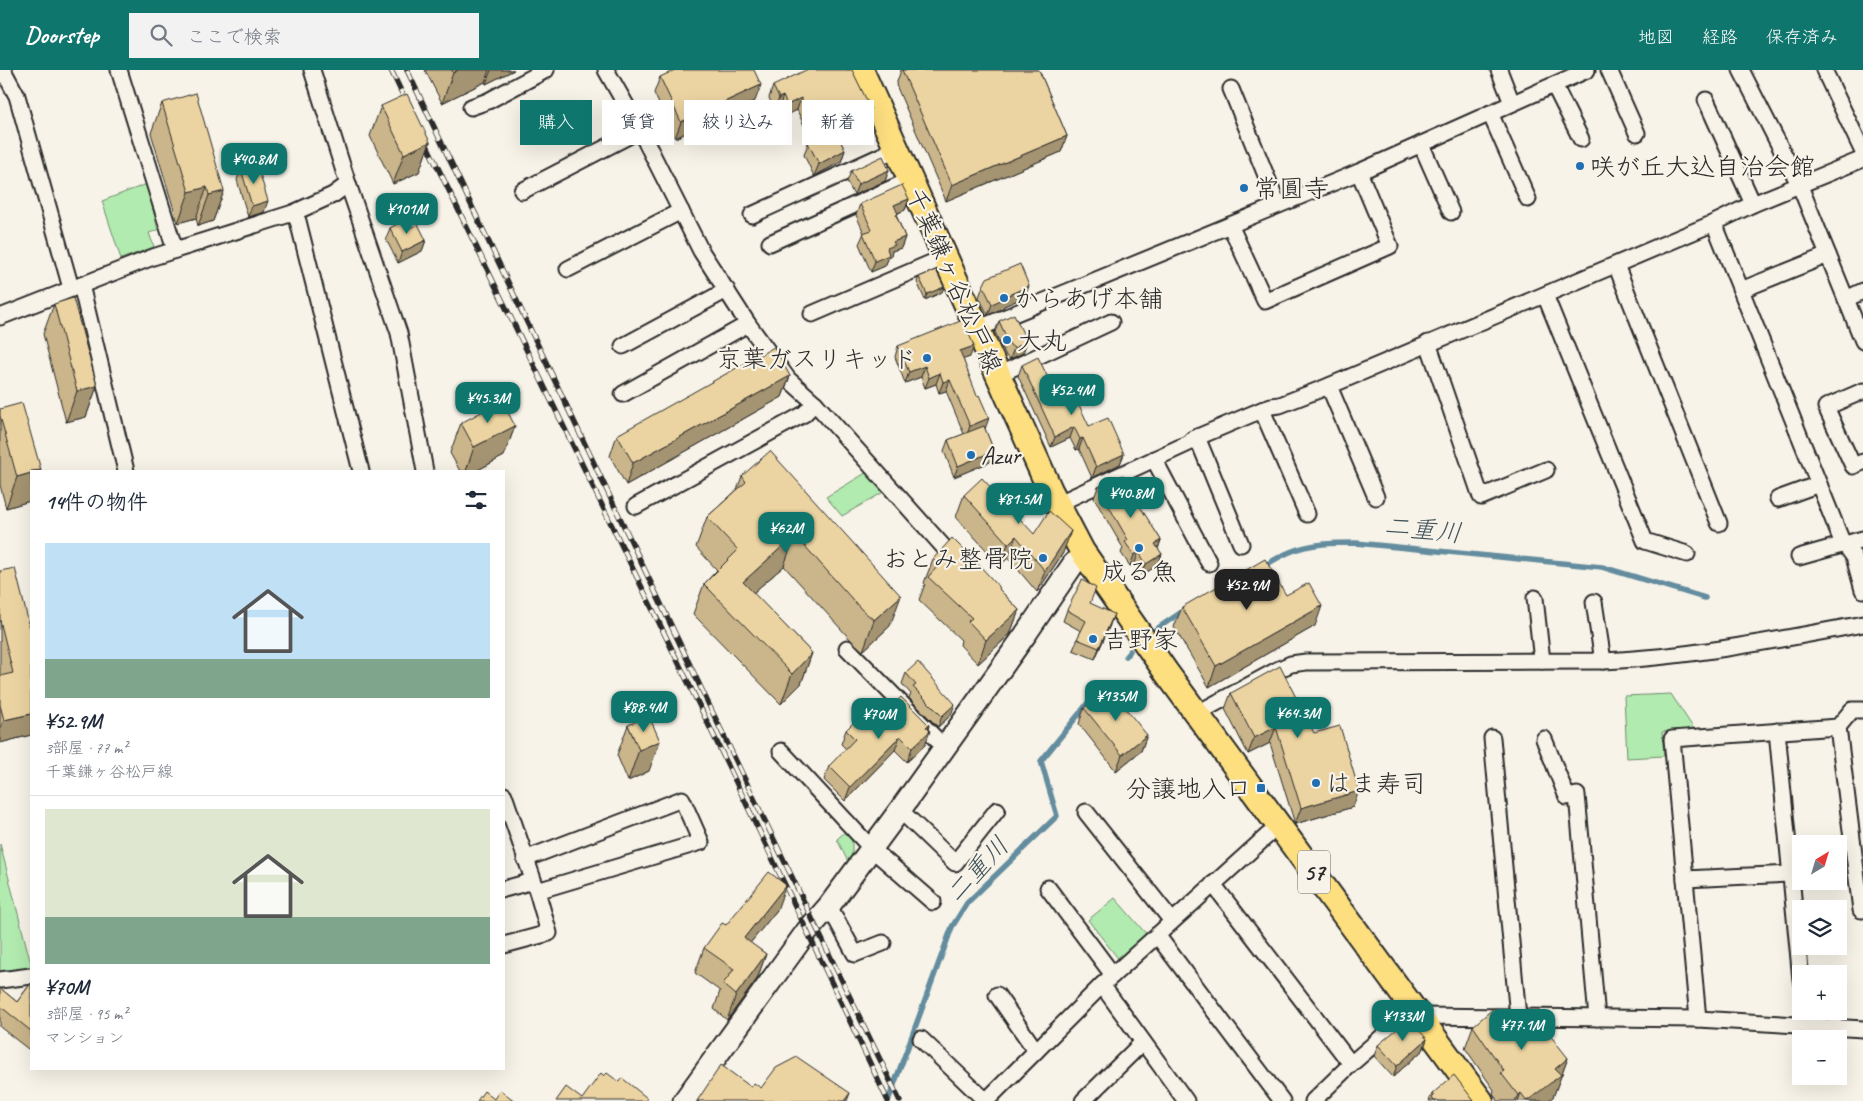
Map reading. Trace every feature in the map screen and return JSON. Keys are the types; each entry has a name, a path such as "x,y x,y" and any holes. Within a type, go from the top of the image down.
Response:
{"main road":[{"name":"千葉鎌ヶ谷松戸線","path":"861,70 1057,504 1082,552 1412,1017 1481,1101"}],"street":[{"path":"3,70 17,96 76,286 126,470"},
{"path":"119,70 174,250"},
{"path":"312,70 348,184 399,333 425,470"},
{"path":"471,106 488,101 546,70"},
{"path":"606,70 623,100"},
{"path":"1499,70 1512,103"},
{"path":"977,329 1359,172 1587,70"},
{"path":"1609,70 1637,132"},
{"path":"1741,70 1800,186 1863,341"},
{"path":"1824,70 1863,152"},
{"path":"1554,85 1581,139"},
{"path":"1231,89 1278,205"},
{"path":"1706,100 1753,204"},
{"path":"1490,113 1528,198"},
{"path":"1420,144 1452,212"},
{"path":"522,191 611,145"},
{"path":"648,145 701,251 728,290 748,324 788,379 815,403 967,572"},
{"path":"752,215 896,149"},
{"path":"1057,504 1189,444 1197,437 1262,410 1329,386 1714,224 1753,204 1863,159"},
{"path":"1230,225 1265,301 1390,246 1359,172"},
{"path":"770,243 910,180"},
{"path":"0,318 76,286 174,250 293,213 333,195 348,184"},
{"path":"568,269 681,211"},
{"path":"293,213 298,221 360,470"},
{"path":"1714,224 1841,539 1854,557 1863,590"},
{"path":"1741,290 1828,256"},
{"path":"812,314 945,257"},
{"path":"1616,265 1719,523"},
{"path":"623,346 728,290"},
{"path":"1846,299 1863,292"},
{"path":"1544,295 1646,540 1687,554"},
{"path":"998,375 1111,322"},
{"path":"623,394 748,324"},
{"path":"1428,343 1481,497 1546,470"},
{"path":"1329,386 1376,497"},
{"path":"1863,391 1826,407 1853,466 1863,462"},
{"path":"636,506 804,414 815,403"},
{"path":"1262,410 1307,514"},
{"path":"1197,437 1241,544"},
{"path":"1154,459 1209,563"},
{"path":"1778,499 1819,484"},
{"path":"1799,557 1863,539"},
{"path":"684,1101 807,931 829,906 872,849 945,748 1019,628 1074,562"},
{"path":"1535,598 1542,661"},
{"path":"1594,602 1603,661"},
{"path":"1196,714 1278,670 1292,664 1306,662 1603,661 1651,658 1723,650 1863,624"},
{"path":"847,648 945,748"},
{"path":"1698,1019 1672,739 1838,727 1852,710 1863,710"},
{"path":"1838,727 1856,816 1861,910 1863,910"},
{"path":"1777,732 1799,965"},
{"path":"1492,738 1518,1017"},
{"path":"1544,738 1567,797 1577,796 1597,1018"},
{"path":"781,751 872,849 933,902"},
{"path":"505,798 549,933 505,945"},
{"path":"505,889 535,886 700,842 682,799 525,859"},
{"path":"900,810 955,863 997,810"},
{"path":"1086,812 1172,921"},
{"path":"920,1039 986,1101 1102,985 1268,835"},
{"path":"1685,879 1790,874"},
{"path":"1213,884 1351,1064"},
{"path":"1048,888 1113,975"},
{"path":"829,906 855,954 883,943"},
{"path":"1157,935 1282,1101"},
{"path":"0,980 30,976"},
{"path":"1102,985 1186,1101"},
{"path":"997,995 1036,1052"},
{"path":"1312,1101 1351,1064 1412,1017 1792,1018"},
{"path":"1816,1020 1863,1029"},
{"path":"1083,1101 1143,1042"}],"green space":[{"path":"147,184 158,230 149,233 154,247 121,259 102,201"},
{"path":"869,471 887,490 842,516 826,497"},
{"path":"1671,694 1694,729 1662,732 1664,756 1627,758 1624,696"},
{"path":"845,832 852,840 852,856 848,862 837,839"},
{"path":"0,844 30,960 30,970 0,974"},
{"path":"1115,898 1148,936 1120,961 1088,920"}],"building":[{"path":"675,70 754,70 761,85 729,100 684,100 684,121 681,122 674,107 674,100 671,100 660,77"},
{"path":"806,70 852,70 867,100 802,100 801,98 792,102 792,100 785,100 783,96 779,98 773,86"},
{"path":"902,70 1039,70 1067,136 952,185"},
{"path":"196,93 224,191 209,195 207,187 189,192 162,103"},
{"path":"407,94 430,142 404,154 381,106"},
{"path":"809,145 842,145 845,150 819,164"},
{"path":"883,156 889,170 858,184 851,171"},
{"path":"257,164 268,201 252,206 241,169"},
{"path":"902,185 909,199 894,205 905,237 893,242 895,245 887,248 889,255 875,261 863,233 872,230 860,204"},
{"path":"406,219 410,228 418,224 426,240 402,252 390,228"},
{"path":"1020,264 1029,286 992,304 983,286 987,278"},
{"path":"936,270 944,287 927,294 919,277"},
{"path":"73,298 97,386 77,391 54,304"},
{"path":"1014,314 1027,342 1014,348 1010,345 999,321"},
{"path":"963,320 974,346 960,351 977,396 979,395 989,418 970,426 950,380 943,382 940,373 929,378 925,366 909,372 898,346"},
{"path":"774,347 790,376 633,463 617,435"},
{"path":"1038,357 1061,405 1063,404 1058,391 1070,386 1089,426 1108,418 1124,454 1096,467 1083,438 1080,439 1074,427 1055,437 1022,365"},
{"path":"502,401 515,426 474,447 461,423"},
{"path":"22,403 41,470 30,470 30,473 17,477 0,416 0,409"},
{"path":"984,426 994,451 958,466 948,440"},
{"path":"770,451 901,596 874,620 861,609 795,535 743,582 812,653 792,674 704,584 738,550 707,517 746,482 742,476"},
{"path":"1123,475 1161,540 1155,544 1162,554 1146,564 1139,552 1134,555 1125,542 1128,540 1098,487"},
{"path":"982,478 1034,534 1049,511 1071,531 1045,571 1016,536 1008,544 964,495"},
{"path":"952,538 1019,610 986,640 968,621 972,618 928,577 939,565 933,559"},
{"path":"1265,559 1286,595 1309,583 1322,606 1216,666 1182,607"},
{"path":"15,568 30,628 30,714 4,720 0,705 0,676 13,673 0,620 0,571"},
{"path":"1082,580 1096,588 1090,603 1114,614 1099,648 1077,639 1086,621 1067,610"},
{"path":"918,662 955,704 942,716 913,687 916,685 906,673"},
{"path":"1280,666 1314,733 1340,726 1359,791 1301,808 1276,727 1254,738 1231,693"},
{"path":"1109,688 1147,735 1122,755 1084,708"},
{"path":"901,697 929,725 926,727 930,731 912,748 900,736 850,787 829,766 855,739 846,730 857,719 867,729"},
{"path":"649,716 660,741 639,750 628,725"},
{"path":"769,872 786,885 744,938 766,954 736,995 723,984 734,969 704,948 722,923 726,925"},
{"path":"30,984 30,1030 0,1006 0,988 17,1002"},
{"path":"1494,1008 1504,1022 1517,1012 1531,1011 1568,1058 1555,1069 1561,1075 1527,1101 1521,1093 1518,1095 1501,1073 1504,1071 1473,1026"},
{"path":"1409,1019 1427,1039 1397,1066 1378,1045"},
{"path":"797,1057 850,1093 844,1101 697,1101 721,1065 751,1087 754,1083 761,1088 776,1068"},
{"path":"601,1073 604,1076 607,1073 619,1082 622,1078 647,1098 645,1101 556,1101 566,1087 582,1099"},
{"path":"1454,1075 1474,1101 1434,1101 1432,1094"},
{"path":"500,1090 515,1101 477,1101 484,1091 494,1099"}],"waterway":[{"name":"二重川","path":"1262,567 1298,549 1331,543 1356,543 1602,567 1705,598"},
{"name":"二重川","path":"1155,630 1186,609"},
{"name":"二重川","path":"1126,656 1130,651"},
{"name":"二重川","path":"888,1101 952,927 967,903 1057,816 1041,761 1100,688"}],"railway":[{"path":"391,70 409,108"},
{"path":"407,70 900,1101"},
{"path":"422,135 702,711 888,1101"}],"place":[{"name":"咲が丘大込自治会館","path":"1580,166"},
{"name":"常圓寺","path":"1244,188"},
{"name":"からあげ本舗","path":"1004,298"},
{"name":"大丸","path":"1007,340"},
{"name":"京葉ガスリキッド","path":"927,358"},
{"name":"Azur","path":"971,455"},
{"name":"成る魚","path":"1139,548"},
{"name":"おとみ整骨院","path":"1043,558"},
{"name":"吉野家","path":"1093,639"},
{"name":"はま寿司","path":"1316,783"},
{"name":"分譲地入口","path":"1261,788"}]}
